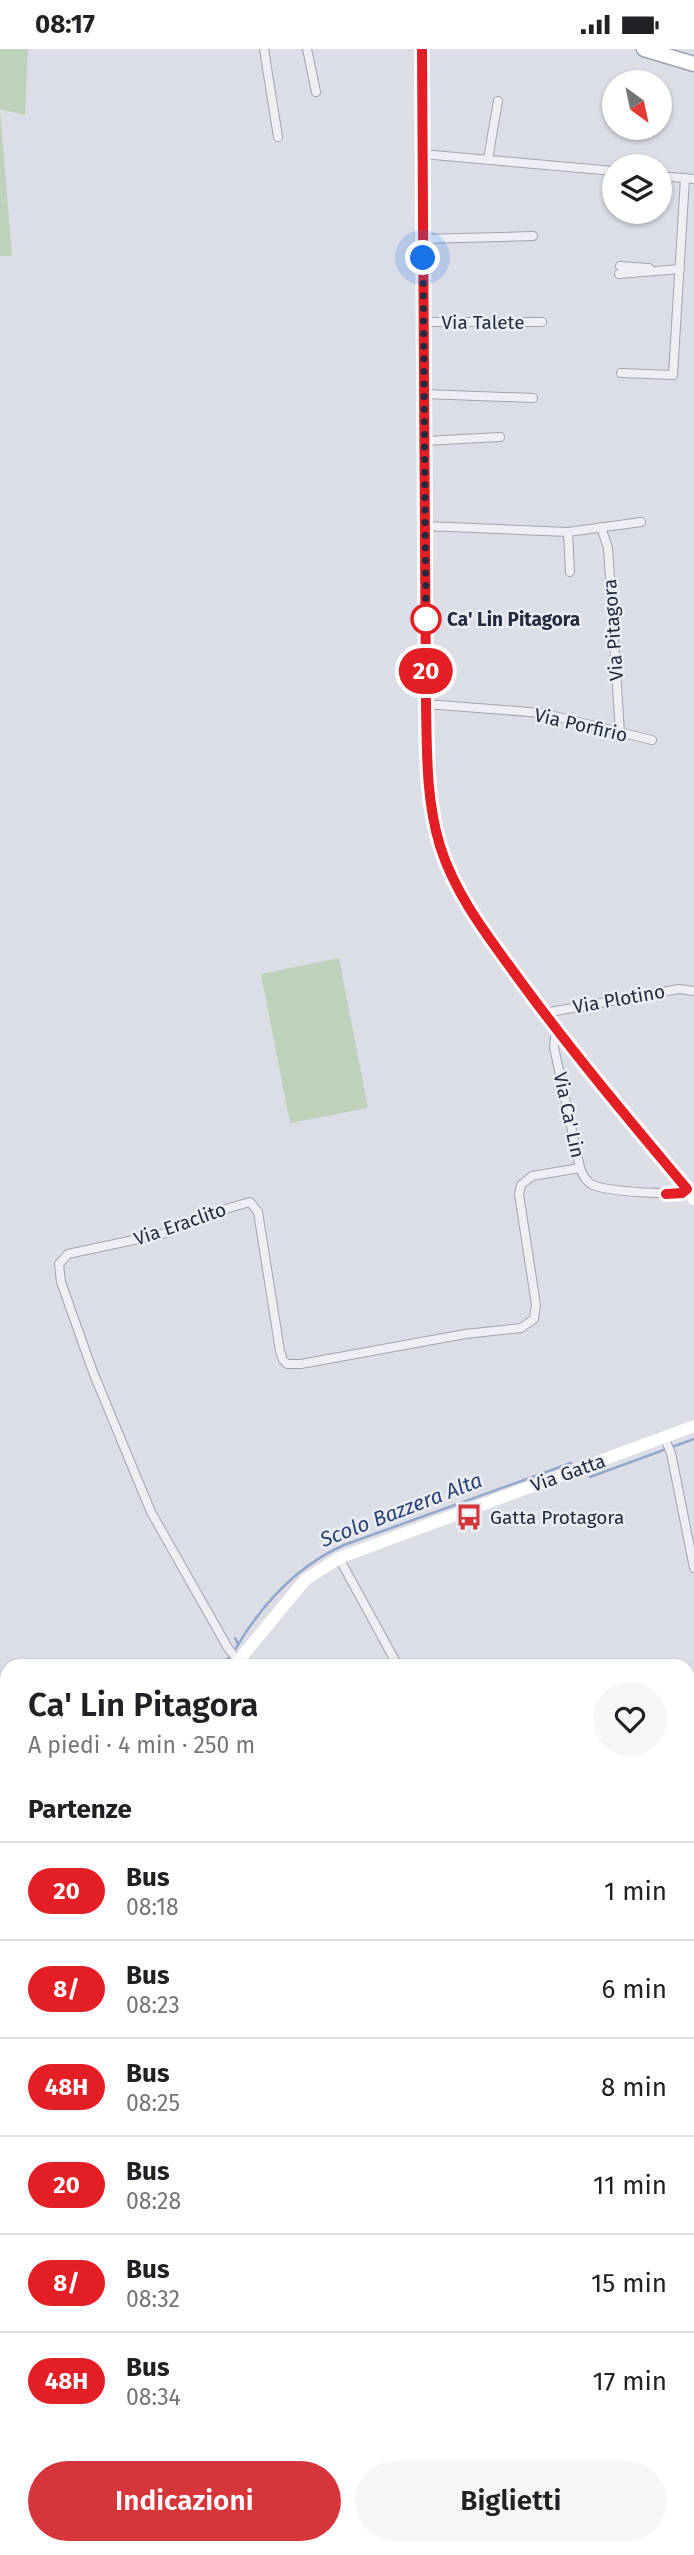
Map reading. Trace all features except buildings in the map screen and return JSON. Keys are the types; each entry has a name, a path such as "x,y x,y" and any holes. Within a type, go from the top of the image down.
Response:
{"main road":[{"path":"644,49 694,64"}],"street":[{"path":"264,49 278,137"},
{"path":"307,49 316,92"},
{"name":"Via Ca' Lin","path":"422,49 426,704 429,793 436,830 456,885 473,915 556,1030 690,1194"},
{"path":"488,159 498,101"},
{"path":"422,154 602,170"},
{"path":"621,373 673,375 689,179"},
{"path":"423,239 533,236"},
{"path":"620,270 680,269"},
{"name":"Via Talete","path":"424,322 542,323"},
{"path":"424,394 533,398"},
{"path":"425,441 500,437"},
{"path":"425,526 568,532 641,522"},
{"name":"Via Pitagora","path":"601,527 608,548 620,733"},
{"name":"Via Pitagora","path":"568,532 570,572"},
{"name":"Via Porfirio","path":"426,704 542,713 652,740"},
{"name":"Via Plotino","path":"547,1017 550,1012 679,989 694,991"},
{"name":"Via Ca' Lin","path":"556,1030 555,1047 580,1168 587,1181 599,1187 690,1194"},
{"name":"Via Eraclito","path":"234,1659 151,1512 133,1472 93,1372 58,1273 60,1261 72,1252 166,1233 215,1212 250,1202 258,1212 280,1351 283,1360 288,1364 465,1334 521,1328 534,1319 537,1305 519,1194 521,1185 532,1177 580,1168"},
{"name":"Via Gatta","path":"241,1659 305,1580 339,1558 667,1443 694,1426"},
{"path":"667,1443 694,1568"},
{"path":"339,1558 394,1659"}],"green space":[{"path":"0,49 28,49 25,115 0,109"},
{"path":"0,111 12,256 0,256"},
{"path":"339,958 368,1108 290,1123 261,974"}],"waterway":[{"name":"Scolo Bazzera Alta","path":"590,1477 694,1439"},
{"name":"Scolo Bazzera Alta","path":"236,1648 257,1616 282,1588 327,1554 344,1545 571,1463"},
{"name":"Scolo Bazzera Alta","path":"235,1638 238,1644"}],"bus line":[{"name":"20","path":"422,49 426,704 429,793 436,830 450,872 473,915 556,1030 687,1189 682,1193 666,1194"}],"place":[{"name":"Ca' Lin Pitagora","path":"426,619"},
{"name":"Gatta Protagora","path":"469,1517"}],"route":[{"path":"423,258 426,619"}]}
